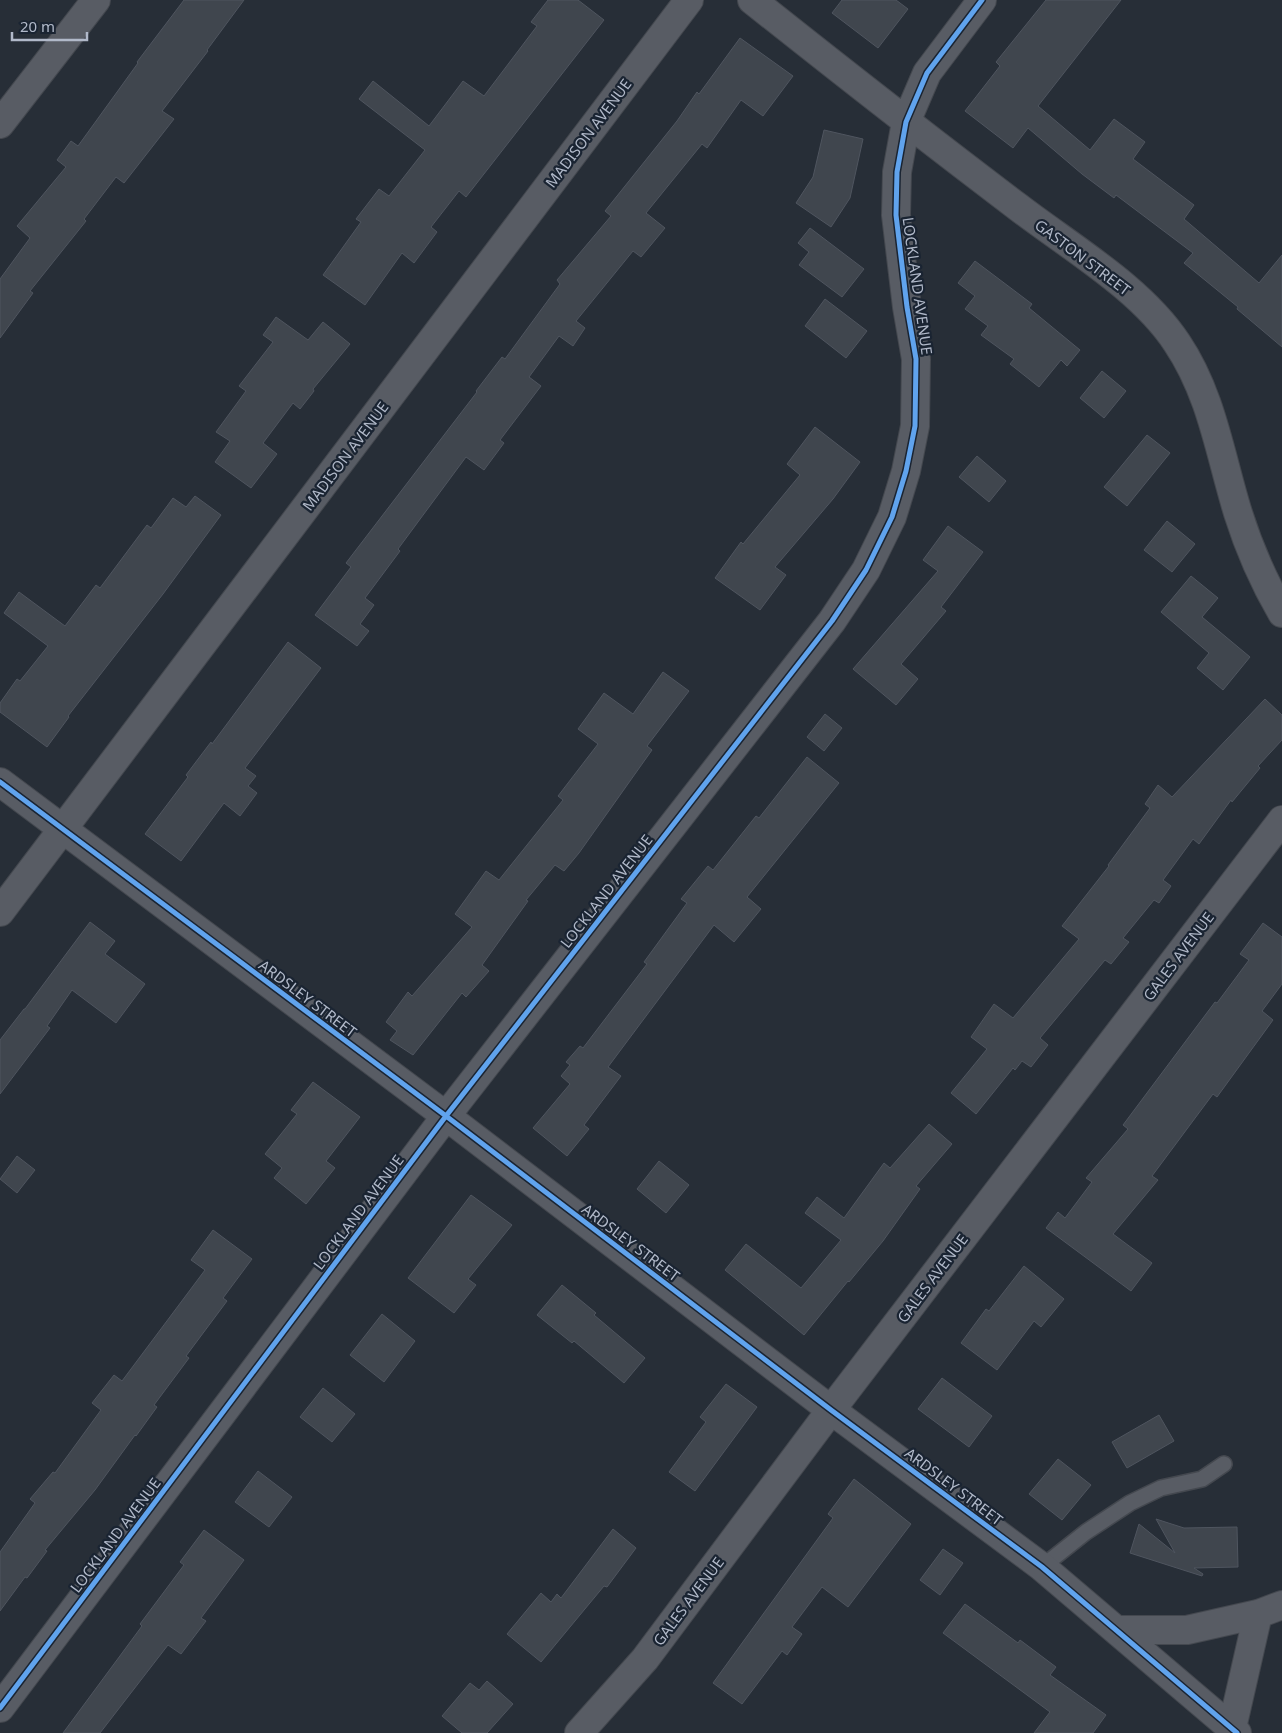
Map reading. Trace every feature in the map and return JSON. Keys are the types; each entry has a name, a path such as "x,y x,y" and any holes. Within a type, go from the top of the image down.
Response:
{"street":[{"path":"0,124 96,0"},
{"name":"MADISON AVENUE","path":"0,912 689,0"},
{"name":"GASTON STREET","path":"752,0 906,122 1102,269 1146,306 1176,341 1194,371 1208,402 1238,514 1268,589 1282,613"},
{"name":"LOCKLAND AVENUE","path":"0,1708 446,1116 832,621 866,570 892,518 906,471 915,426 916,359 907,307 896,215 897,172 906,122 928,73 982,0"},
{"name":"ARDSLEY STREET","path":"0,782 446,1116 831,1410 1042,1567 1235,1730"},
{"name":"GALES AVENUE","path":"580,1733 645,1659 831,1410 1282,820"},
{"path":"1118,1630 1187,1630 1270,1610 1235,1730"}],"lane":[{"path":"1042,1567 1086,1532 1130,1503 1161,1488 1202,1479 1224,1464"}],"building":[{"path":"184,0 244,0 162,111 174,119 124,183 116,177 84,219 86,221 30,291 33,293 0,338 0,279 30,238 17,226 66,167 57,160 71,141 78,146 137,62"},
{"path":"548,0 578,0 604,20 466,197 459,191 431,227 437,232 414,263 402,253 365,305 323,275 361,222 356,219 379,189 389,196 425,150 359,99 373,81 429,126 463,81 484,96 537,26 531,22"},
{"path":"842,0 896,0 908,9 878,48 832,13"},
{"path":"1046,0 1121,0 1038,106 1090,150 1114,119 1145,142 1133,159 1194,205 1184,219 1259,283 1282,255 1282,347 1237,309 1238,307 1184,263 1193,253 1116,195 1114,198 1082,174 1028,128 1013,148 965,111 1000,66 996,62"},
{"path":"740,38 793,76 763,116 741,100 707,148 702,144 646,213 665,228 641,257 633,251 576,321 585,328 573,346 559,336 529,377 541,386 500,440 504,443 484,470 466,457 398,549 400,551 365,598 374,605 360,624 369,631 357,646 315,615 351,567 346,563 502,357 505,359 560,284 557,280 611,216 605,211 677,121 697,92 699,94"},
{"path":"824,130 863,139 850,198 831,227 796,203 813,177"},
{"path":"810,228 864,269 842,297 799,265 809,252 798,243"},
{"path":"975,261 1032,304 1029,308 1080,350 1067,366 1061,360 1039,387 1010,364 1014,359 981,335 988,326 965,309 975,296 958,283"},
{"path":"825,299 867,331 846,358 805,326"},
{"path":"276,317 308,340 323,322 350,344 313,389 314,391 300,409 293,403 263,443 277,454 251,488 215,462 230,441 216,432 246,391 239,386 273,342 263,335"},
{"path":"1102,371 1126,391 1104,418 1080,398"},
{"path":"815,427 860,462 833,499 775,567 786,575 760,610 715,578 741,542 743,544 800,475 787,464"},
{"path":"1147,435 1170,453 1127,506 1104,487"},
{"path":"977,456 1006,481 989,502 959,477"},
{"path":"195,496 221,515 163,594 68,716 47,747 0,712 0,703 17,679 20,681 48,646 4,613 19,592 65,626 96,585 100,588 147,525 151,528 173,498 186,507"},
{"path":"1167,521 1195,544 1172,572 1144,550"},
{"path":"948,526 983,552 941,607 946,611 901,664 918,679 896,705 853,669 938,571 923,560"},
{"path":"1191,576 1218,598 1202,617 1250,657 1223,690 1197,668 1209,653 1161,612"},
{"path":"288,642 321,668 245,768 256,776 248,786 257,793 240,816 224,803 181,861 145,834 188,777 186,775 211,742 212,744"},
{"path":"663,672 689,691 647,746 652,750 579,853 564,871 555,865 526,900 528,901 482,965 489,971 466,997 462,993 413,1055 390,1040 397,1031 386,1022 408,992 412,996 472,927 455,914 486,871 499,880 563,800 558,796 598,744 578,729 604,693 633,714"},
{"path":"1265,699 1282,715 1282,740 1258,766 1260,768 1232,802 1231,800 1199,844 1193,839 1163,880 1171,886 1159,903 1154,900 1123,938 1129,942 1111,964 1105,960 1040,1038 1048,1045 1031,1067 1022,1061 1015,1070 1013,1068 976,1114 951,1093 987,1049 971,1037 994,1004 1013,1018 1079,939 1062,926 1109,866 1150,808 1145,804 1158,785 1172,797"},
{"path":"825,714 842,728 824,751 807,737"},
{"path":"807,757 839,783 747,897 761,909 734,942 714,925 608,1067 621,1076 584,1125 589,1129 567,1156 533,1128 570,1084 561,1076 570,1065 566,1062 580,1046 583,1048 647,964 644,962 687,903 681,899 708,866 713,870 756,816 759,818"},
{"path":"90,922 115,941 105,954 145,984 116,1023 72,990 47,1026 50,1028 0,1094 0,1040"},
{"path":"1263,923 1282,937 1282,984 1262,1011 1273,1020 1217,1097 1213,1094 1152,1176 1158,1180 1113,1234 1152,1263 1131,1291 1046,1228 1058,1212 1065,1218 1092,1182 1086,1178 1128,1129 1123,1125 1215,1002 1217,1003 1249,960 1240,954"},
{"path":"313,1082 360,1117 326,1161 335,1168 306,1204 274,1178 282,1168 265,1154 297,1114 291,1110"},
{"path":"929,1124 952,1144 916,1186 920,1189 883,1241 804,1335 725,1270 746,1244 801,1288 841,1240 805,1213 817,1197 844,1218 884,1163 890,1168"},
{"path":"17,1156 35,1170 17,1193 0,1179"},
{"path":"659,1161 689,1185 666,1213 637,1189"},
{"path":"471,1195 512,1225 468,1279 476,1285 454,1313 408,1278"},
{"path":"213,1230 252,1259 223,1298 227,1301 186,1356 189,1358 154,1405 157,1407 95,1490 45,1550 47,1551 0,1611 0,1552 35,1503 30,1499 53,1472 55,1473 101,1410 92,1403 114,1375 122,1381 205,1270 191,1260"},
{"path":"1024,1266 1064,1299 1041,1327 1034,1321 997,1370 961,1343 986,1309 989,1311"},
{"path":"562,1285 645,1358 624,1383 574,1341 572,1343 537,1315"},
{"path":"382,1314 415,1341 384,1382 350,1355"},
{"path":"942,1378 992,1416 969,1447 918,1409"},
{"path":"726,1384 757,1407 695,1491 669,1472 706,1422 700,1417"},
{"path":"323,1388 355,1414 332,1442 300,1417"},
{"path":"1159,1415 1174,1441 1127,1468 1112,1442"},
{"path":"1058,1459 1091,1485 1062,1520 1029,1494"},
{"path":"258,1471 292,1497 269,1527 235,1502"},
{"path":"854,1479 911,1524 848,1607 822,1587 792,1627 802,1634 787,1655 782,1651 742,1704 713,1683 833,1518 828,1514"},
{"path":"1156,1519 1184,1528 1237,1527 1238,1567 1194,1568 1203,1574 1202,1576 1130,1553 1139,1524 1175,1553"},
{"path":"613,1529 636,1548 607,1587 604,1586 541,1662 507,1634 541,1593 551,1602 557,1594 561,1598"},
{"path":"204,1530 244,1560 201,1618 206,1621 181,1654 168,1645 100,1733 63,1733 142,1626 140,1624 184,1565 180,1562"},
{"path":"943,1549 963,1563 940,1595 920,1580"},
{"path":"965,1604 1018,1643 1020,1640 1056,1667 1050,1675 1106,1715 1093,1733 1034,1733 1050,1712 943,1633"},
{"path":"487,1681 513,1704 487,1733 462,1733 442,1716 470,1683 479,1690"}],"cycle path":[{"path":"0,1708 446,1116 832,621 866,570 892,517 906,471 915,426 916,359 907,307 896,215 897,172 906,122 927,73 982,0"},
{"path":"0,782 446,1116 831,1410 1042,1567 1237,1733"}]}
